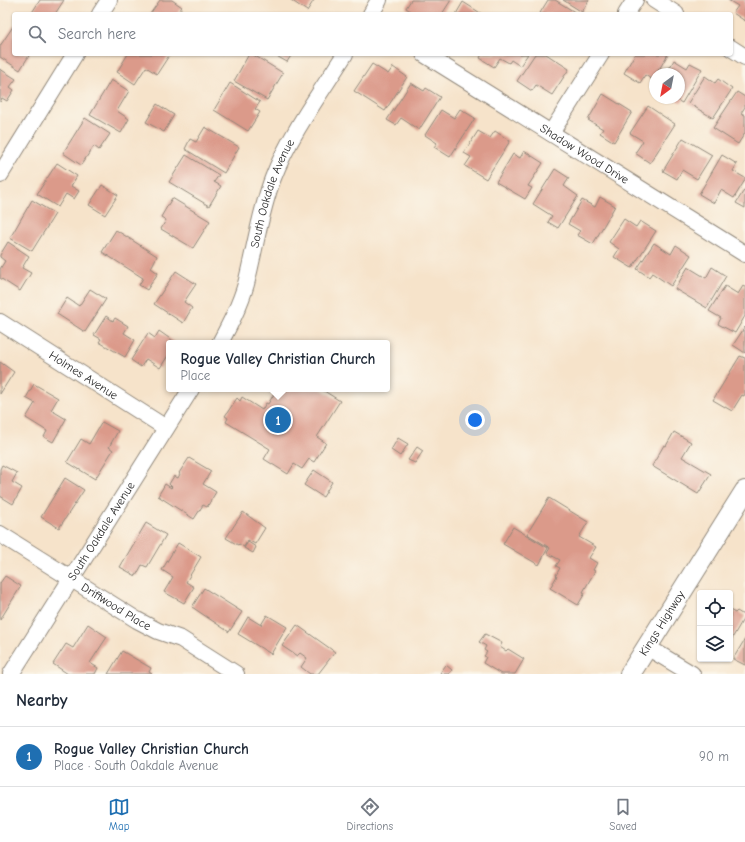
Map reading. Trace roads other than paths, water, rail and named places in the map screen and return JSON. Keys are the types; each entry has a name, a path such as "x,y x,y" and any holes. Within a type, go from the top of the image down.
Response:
{"street":[{"path":"101,12 109,0"},
{"path":"371,12 379,0"},
{"path":"627,12 634,0"},
{"path":"654,0 673,12"},
{"path":"733,49 745,57"},
{"path":"0,175 74,56"},
{"name":"South Oakdale Avenue","path":"222,340 233,319 245,285 264,206 273,177 291,141 344,56"},
{"name":"Shadow Wood Drive","path":"427,56 745,254"},
{"path":"551,134 600,56"},
{"name":"Holmes Avenue","path":"0,322 166,428"},
{"name":"South Oakdale Avenue","path":"11,674 189,392"},
{"name":"Kings Highway","path":"630,674 745,491"},
{"name":"Driftwood Place","path":"0,534 137,620 158,631 181,639 236,674"},
{"path":"647,647 692,674"}],"place":[{"name":"Rogue Valley Christian Church","path":"278,420"}]}
